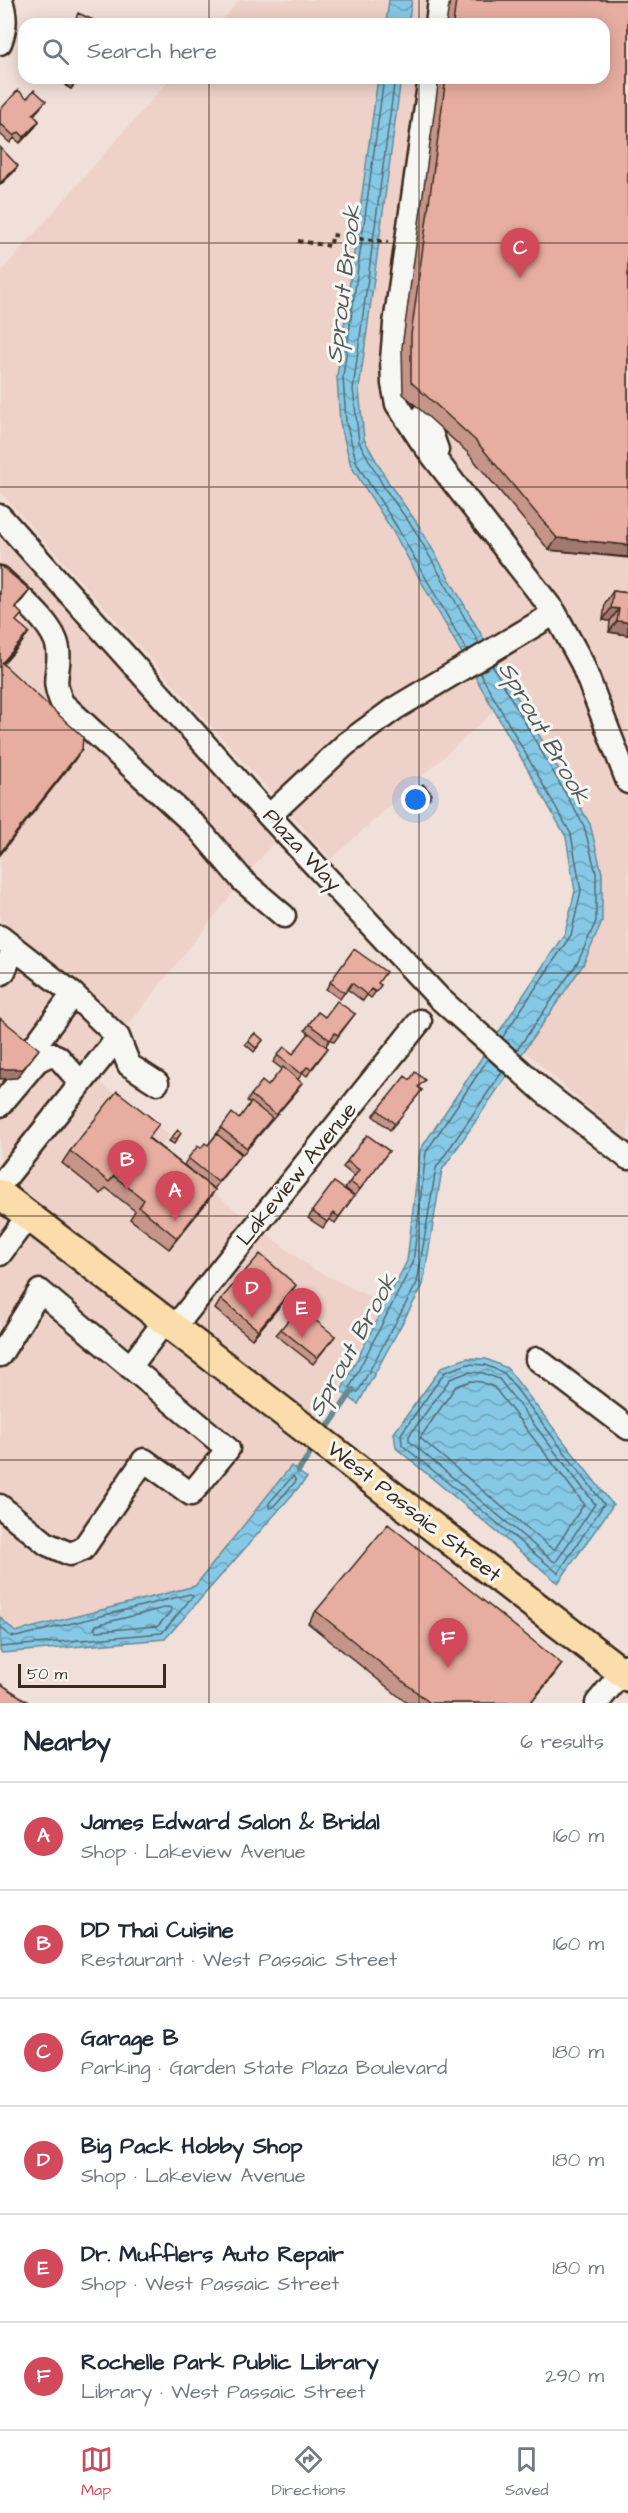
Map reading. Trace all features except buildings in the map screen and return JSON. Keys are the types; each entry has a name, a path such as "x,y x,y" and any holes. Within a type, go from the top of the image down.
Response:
{"main road":[{"name":"West Passaic Street","path":"0,1194 626,1672"}],"street":[{"path":"0,43 5,31 6,16 1,0"},
{"path":"438,18 440,0"},
{"path":"429,84 402,270 392,368 397,404 408,424 555,613 582,663 628,782"},
{"path":"424,412 444,468"},
{"name":"Plaza Way","path":"0,516 269,816 457,1015 526,1077 628,1158"},
{"path":"0,578 37,613 56,639 58,664 54,682 62,703 197,827 243,881 284,916"},
{"path":"269,816 346,744 394,709 555,613"},
{"path":"0,974 4,971 7,943"},
{"path":"7,943 73,994 118,1037 129,1065 157,1083"},
{"path":"0,1105 37,1061 37,1053 73,994"},
{"name":"Lakeview Avenue","path":"130,1367 170,1324 420,1021"},
{"path":"0,1185 118,1037"},
{"path":"37,1053 58,1057 81,1083"},
{"path":"0,1254 28,1216"},
{"path":"0,1355 40,1292 228,1449 191,1494 144,1460 83,1549 70,1554 47,1544 0,1506"},
{"path":"537,1359 628,1428"},
{"path":"597,1703 626,1672"}],"path":[{"path":"297,241 331,246 332,236 394,243"}],"shaded area":[{"path":"239,0 628,0 628,1143 524,1050 583,965 602,922 602,873 514,693 331,859 0,492 0,273 166,84 610,84 610,18 224,18"},
{"path":"0,516 283,830 89,1074 169,1135 158,1149 256,1226 313,1269 385,1304 312,1432 320,1439 297,1471 195,1586 14,1632 0,1617"}],"water":[{"path":"389,0 412,0 409,18 387,18"},
{"path":"377,84 400,84 359,390 364,439 390,485 419,526 590,824 602,873 602,922 583,965 442,1170 423,1285 358,1404 341,1391 407,1261 420,1150 565,933 575,891 566,837 392,530 351,466 340,423 337,377"},
{"path":"467,1358 486,1359 507,1368 613,1505 558,1583 396,1448 394,1433 442,1367"},
{"name":"Sprout Brook","path":"291,1466 307,1478 165,1639 2,1653 0,1650 0,1617 15,1632 195,1586"}],"waterway":[{"name":"Sprout Brook","path":"323,1434 353,1390"},
{"name":"Sprout Brook","path":"298,1471 316,1445"}],"place":[{"name":"Garage B","path":"520,278"},
{"name":"DD Thai Cuisine","path":"127,1190"},
{"name":"James Edward Salon & Bridal","path":"175,1221"},
{"name":"Big Pack Hobby Shop","path":"252,1318"},
{"name":"Dr. Mufflers Auto Repair","path":"302,1338"},
{"name":"Rochelle Park Public Library","path":"448,1668"}]}
